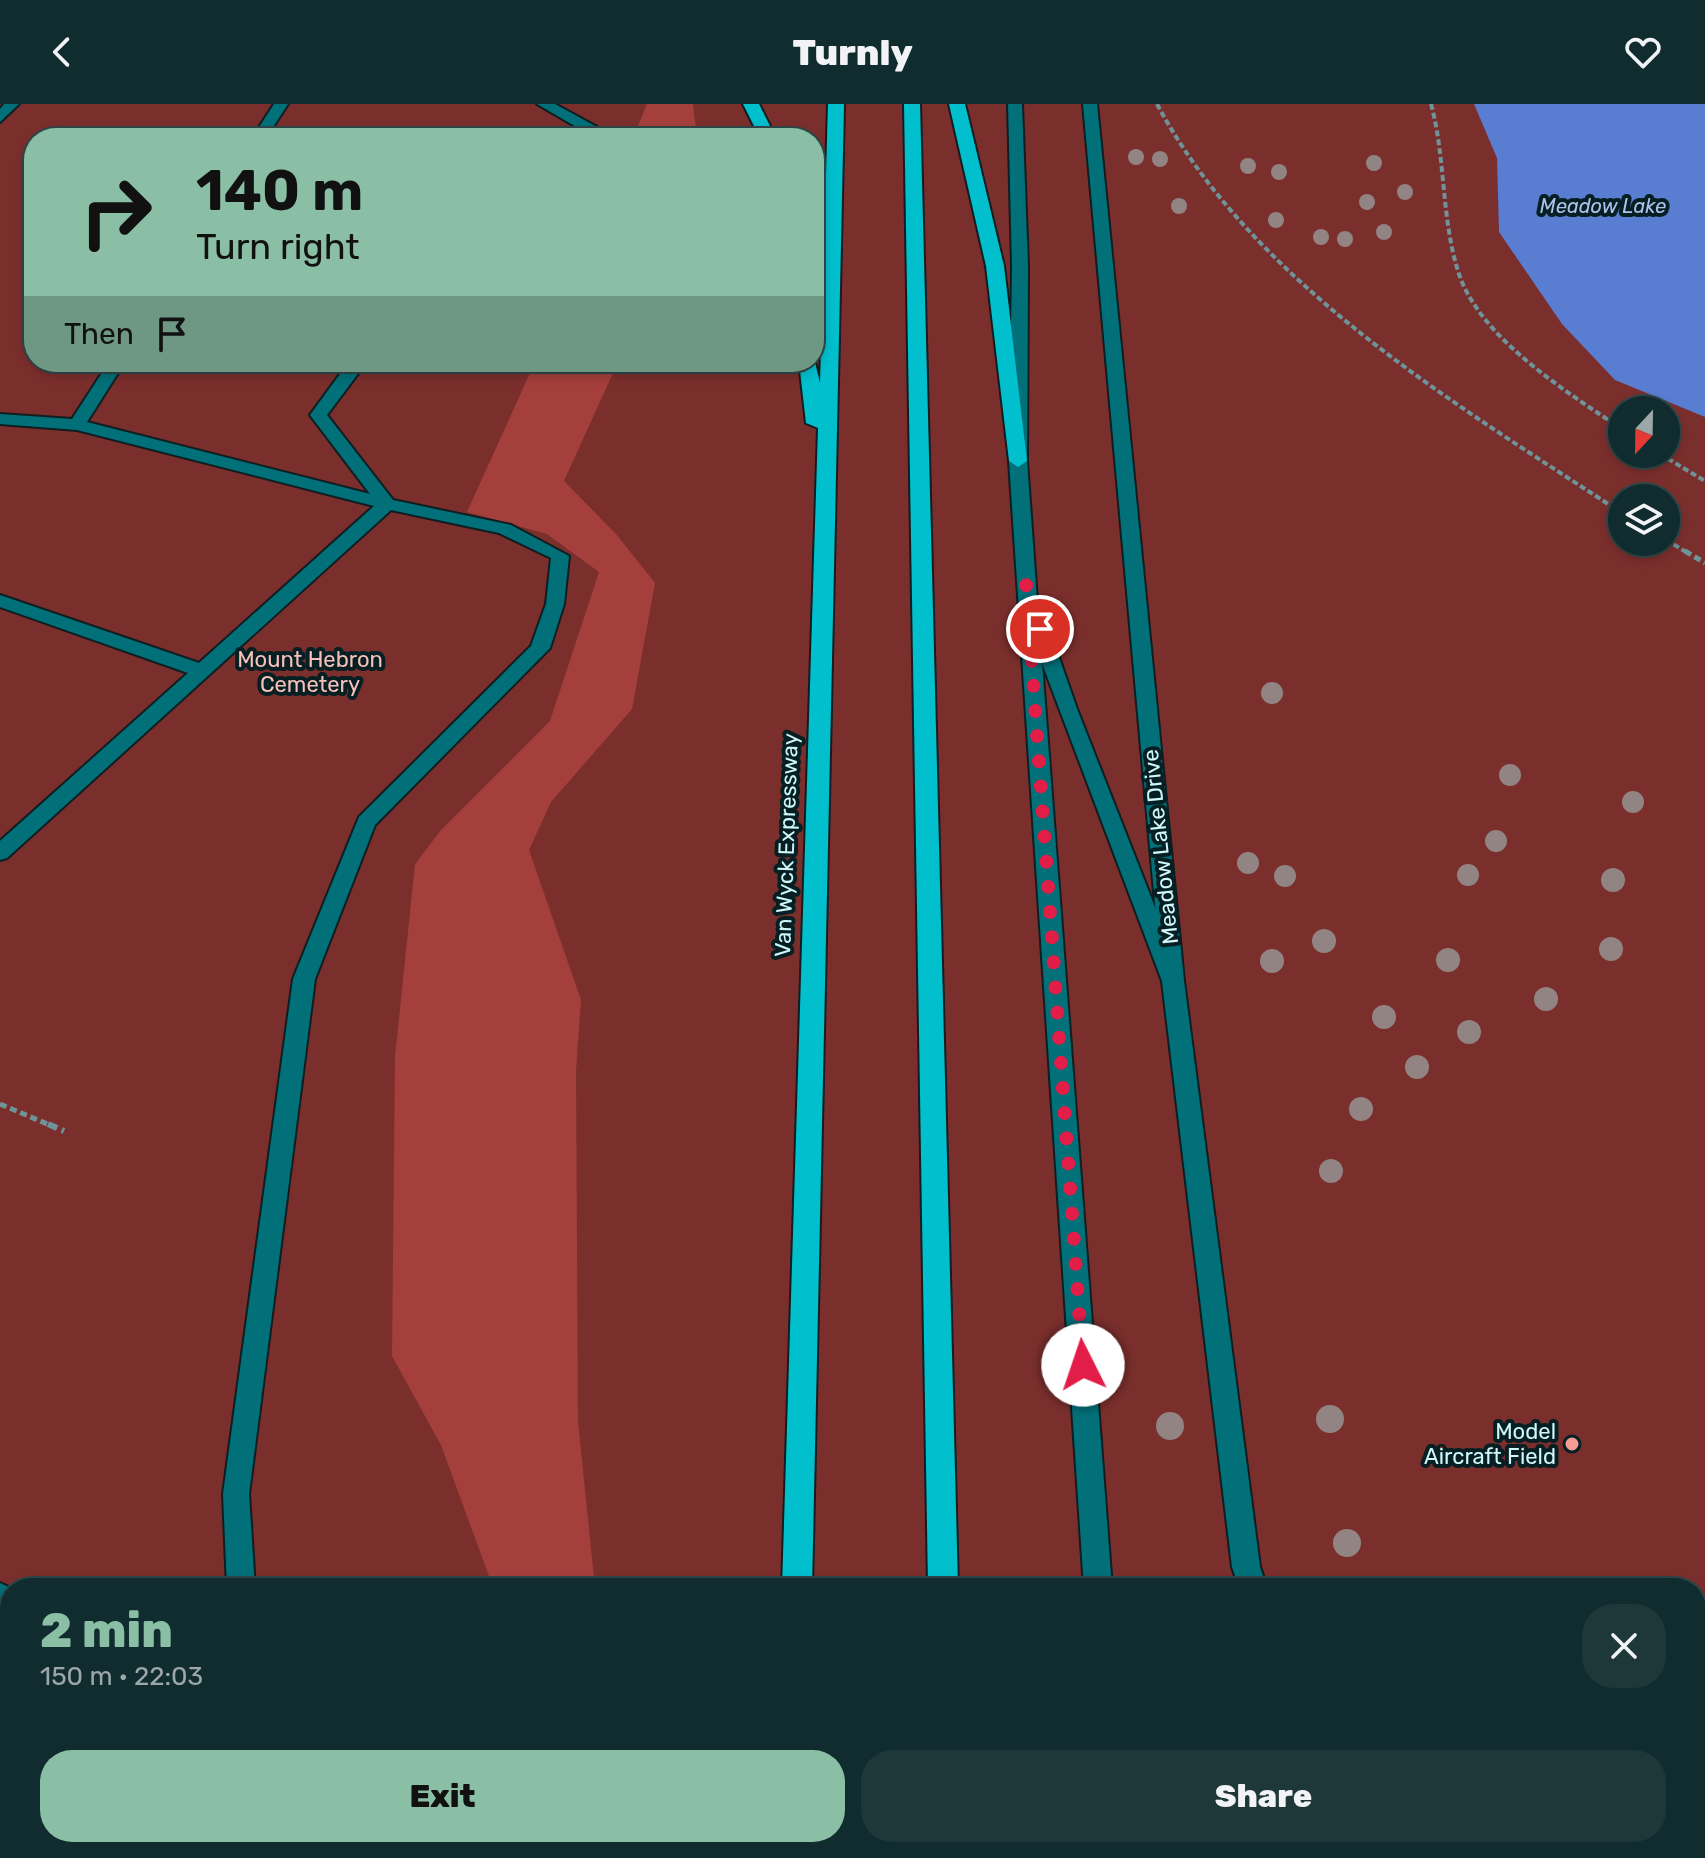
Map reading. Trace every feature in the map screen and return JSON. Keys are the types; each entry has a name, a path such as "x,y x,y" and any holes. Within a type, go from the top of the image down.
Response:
{"highway":[{"path":"751,104 763,128"},
{"name":"Van Wyck Expressway","path":"797,1578 836,104"},
{"path":"912,104 943,1578"},
{"path":"957,104 995,266 1018,461"},
{"path":"809,372 825,500"}],"street":[{"path":"0,118 12,104"},
{"path":"265,128 281,104"},
{"path":"544,104 588,128"},
{"path":"1015,104 1020,267 1018,461 1097,1578"},
{"name":"Meadow Lake Drive","path":"1090,104 1173,981 1250,1578"},
{"path":"77,425 111,372"},
{"path":"350,372 318,415 387,504"},
{"path":"0,419 77,425 387,504 505,529 560,556 555,604 540,648 366,822 304,979 236,1494 240,1578"},
{"path":"0,853 387,504"},
{"path":"1026,583 1067,709 1173,981"},
{"path":"0,601 203,671"}],"path":[{"path":"1157,104 1198,169 1297,278 1437,390 1608,504"},
{"path":"1431,104 1460,277 1482,312 1525,358 1608,419"},
{"path":"1680,466 1705,481"},
{"path":"1680,548 1705,563"},
{"path":"0,1104 64,1131"}],"green space":[{"name":"Mount Hebron Cemetery","path":"0,104 1705,104 1705,1578 0,1578"}],"shaded area":[{"path":"647,104 693,104 696,128 637,128"},
{"path":"530,372 613,372 564,481 616,534 655,583 632,709 551,802 529,850 581,1000 576,1071 578,1421 594,1578 490,1578 441,1445 392,1356 395,1057 415,864 441,830 550,721 599,572 547,534 467,512"}],"water":[{"name":"Meadow Lake","path":"1474,104 1705,104 1705,417 1680,407 1680,396 1654,396 1615,380 1562,324 1499,232 1497,158"}],"place":[{"name":"Model Aircraft Field","path":"1572,1444"}],"route":[{"path":"1040,629 1026,583 1083,1365"}]}
